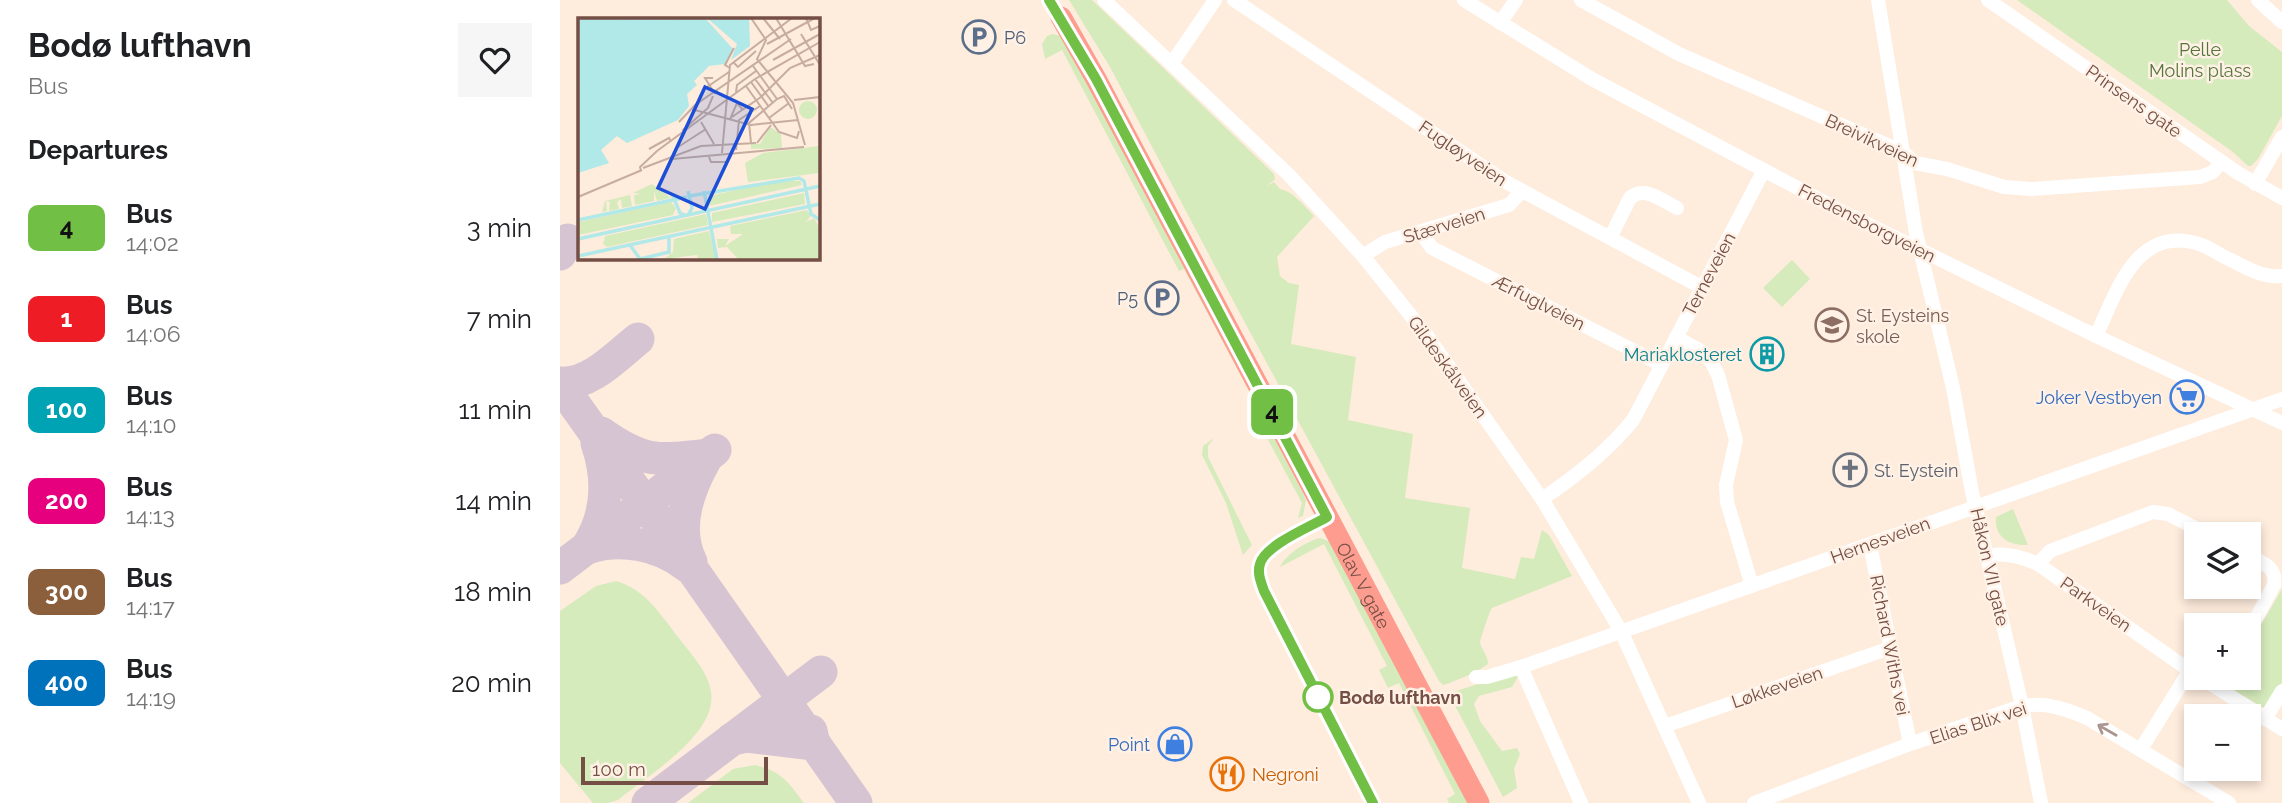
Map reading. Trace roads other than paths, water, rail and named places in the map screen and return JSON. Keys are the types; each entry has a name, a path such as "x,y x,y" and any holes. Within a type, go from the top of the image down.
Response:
{"highway":[{"name":"Olav V gate","path":"1055,8 1096,79 1479,803"}],"street":[{"name":"Gildeskålveien","path":"1104,0 1289,175 1363,256 1428,337 1542,499 1621,631 1699,803"},
{"path":"1172,63 1215,0"},
{"name":"Fugløyveien","path":"1234,0 1522,191 1703,288"},
{"name":"Fredensborgveien","path":"1464,0 1592,79 1892,237 2282,423"},
{"path":"1500,23 1516,0"},
{"name":"Breivikveien","path":"1581,0 1679,54 1903,152 1915,163 1948,169 2004,187 2031,188 2200,177 2213,172 2221,162"},
{"name":"Håkon VII gate","path":"1878,0 1916,233 1953,388 2041,803"},
{"name":"Prinsens gate","path":"1988,0 2221,162 2282,198"},
{"path":"2258,0 2282,22"},
{"path":"2255,184 2282,137"},
{"name":"Terneveien","path":"1542,499 1593,461 1619,438 1633,420 1764,170"},
{"name":"Stærveien","path":"1363,256 1385,242 1509,205 1522,191"},
{"path":"1610,238 1634,194 1646,192 1677,208"},
{"name":"Ærfuglveien","path":"1421,233 1432,248 1662,365"},
{"path":"2096,336 2128,269 2146,251 2159,245 2173,242 2196,244 2265,275 2282,276"},
{"path":"1676,337 1706,356 1718,375 1736,440 1726,485 1727,502 1752,586"},
{"name":"Hernesveien","path":"1476,677 1487,677 1521,667 2282,399"},
{"path":"2038,564 2050,551 2153,512 2168,514 2184,522"},
{"name":"Richard Withs vei","path":"1870,545 1910,744"},
{"name":"Parkveien","path":"1987,556 1997,553 2026,558 2038,564 2184,666"},
{"path":"2259,613 2275,579 2274,571 2261,562"},
{"name":"Løkkeveien","path":"1665,726 1890,648"},
{"path":"1521,667 1581,803"},
{"path":"2141,749 2184,689"},
{"name":"Parkveien","path":"2228,690 2282,729"},
{"path":"2265,719 2282,691"},
{"name":"Elias Blix vei","path":"1754,803 1910,744 2022,706 2049,705 2073,712 2141,749 2229,803"}],"place":[{"name":"P6","path":"979,37"},
{"name":"P5","path":"1162,298"},
{"name":"St. Eysteins skole","path":"1832,325"},
{"name":"Mariaklosteret","path":"1767,354"},
{"name":"Joker Vestbyen","path":"2187,397"},
{"name":"St. Eystein","path":"1850,470"},
{"name":"Bodø lufthavn","path":"1318,697"},
{"name":"Point","path":"1175,744"},
{"name":"Negroni","path":"1227,774"}],"park label":[{"name":"Pelle Molins plass","path":"2200,59"}]}
